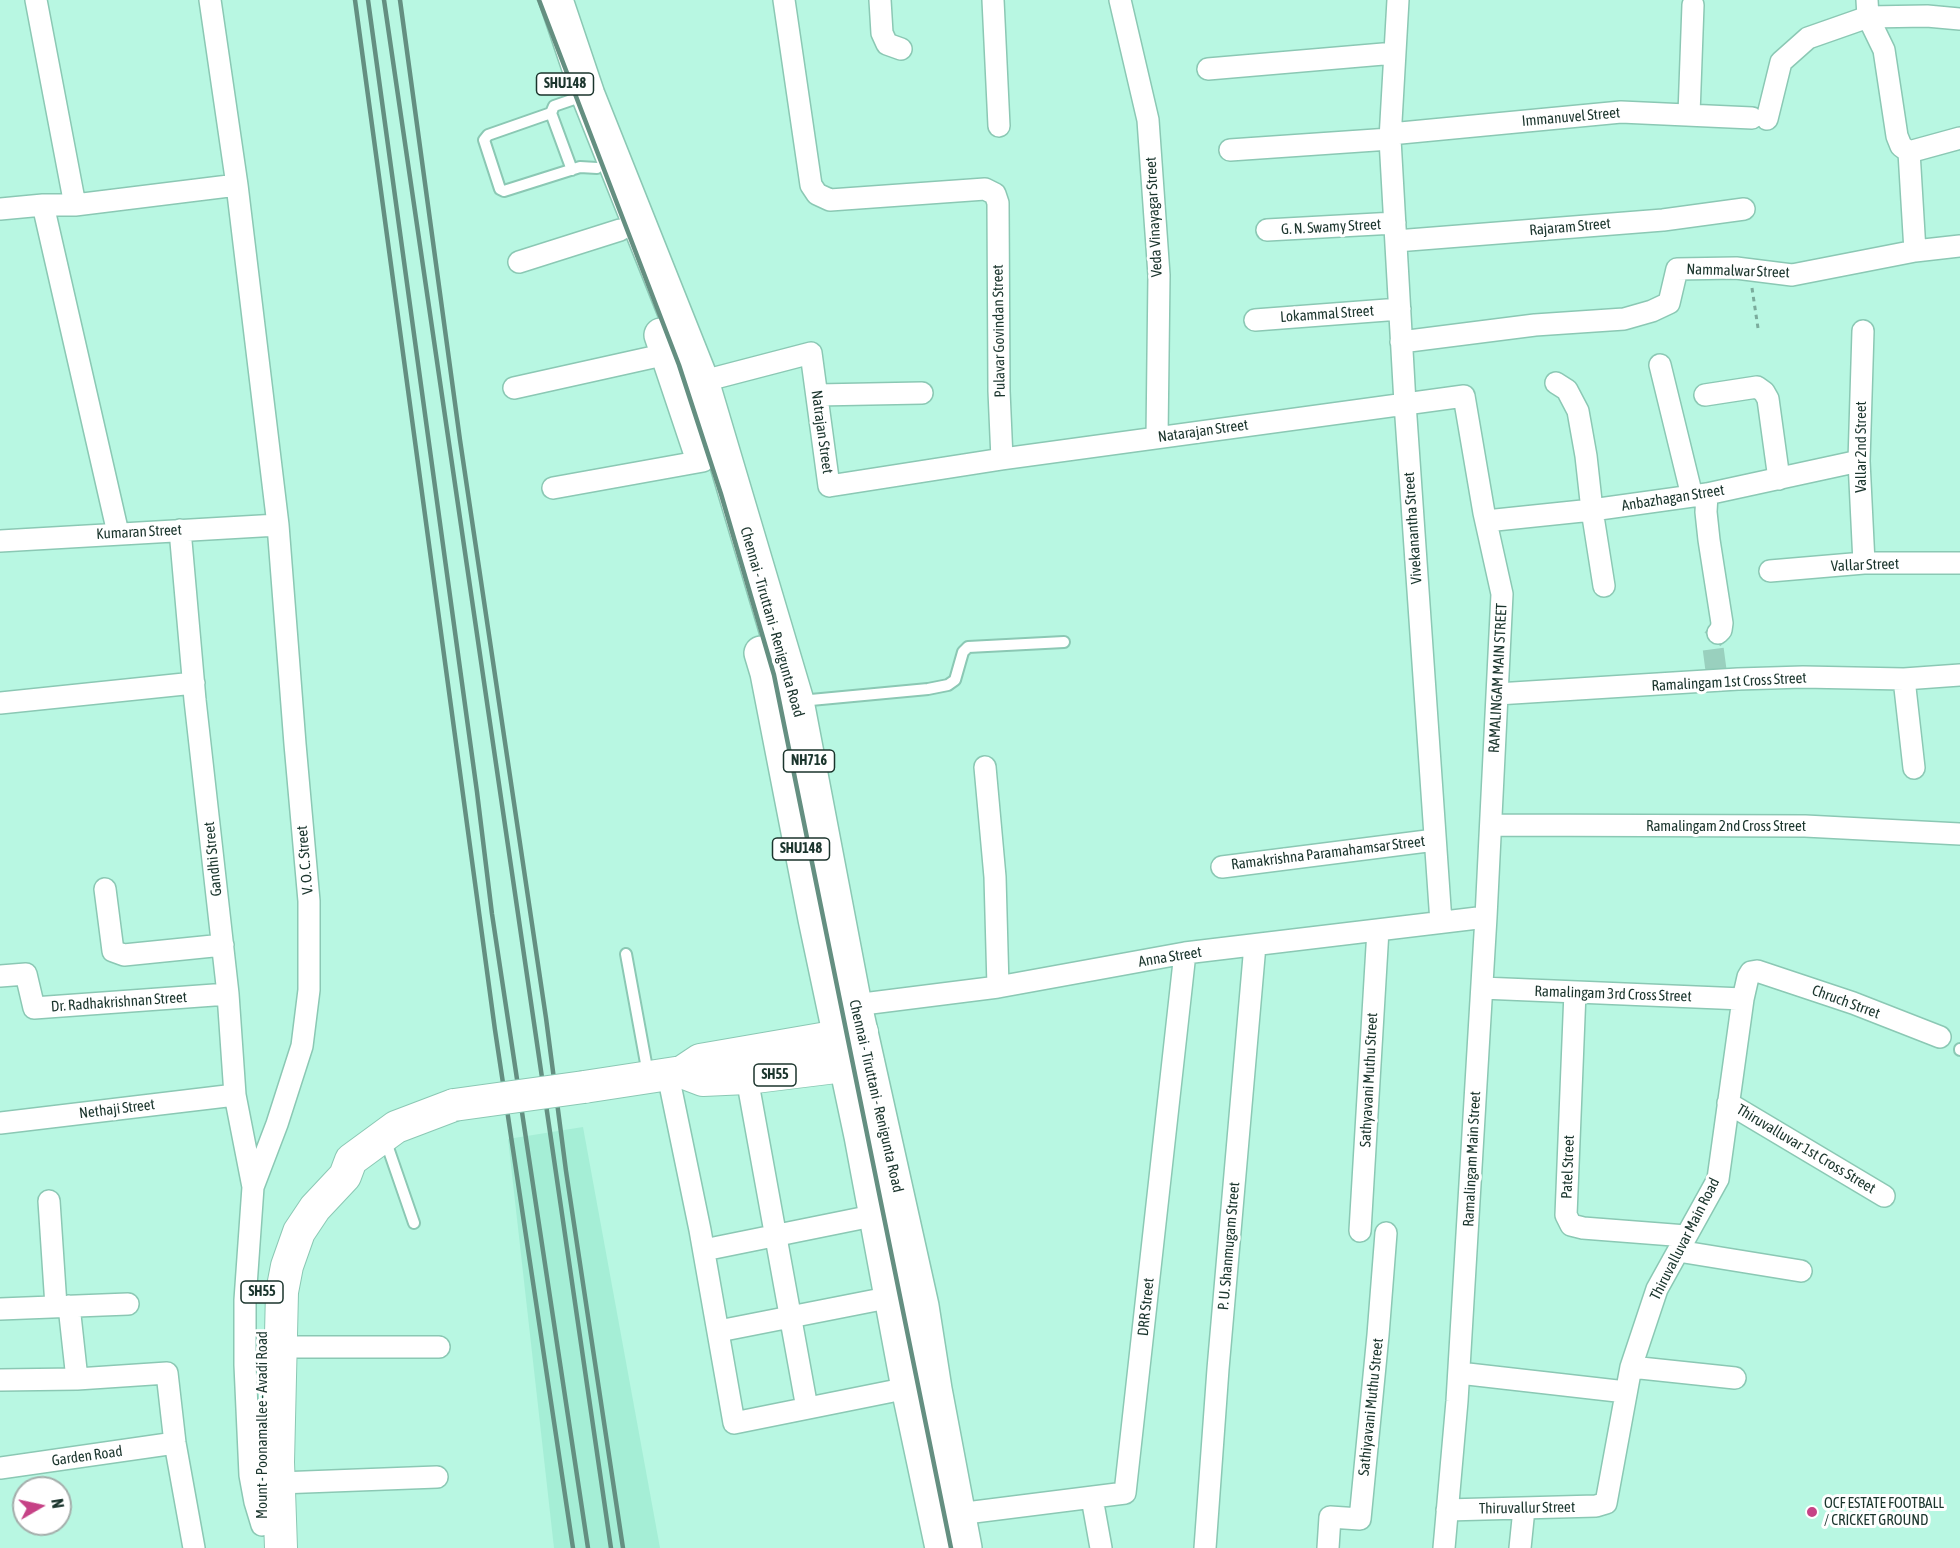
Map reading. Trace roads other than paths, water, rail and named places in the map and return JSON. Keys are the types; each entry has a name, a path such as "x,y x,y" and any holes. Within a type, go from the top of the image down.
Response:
{"highway":[{"name":"Chennai - Tiruttani - Renigunta Road","path":"533,0 570,103 690,384 785,702 854,1041 889,1234 892,1297 908,1388 942,1548"},
{"name":"Chennai - Tiruttani - Renigunta Road","path":"556,0 570,103 584,169 620,230 667,354 690,384 703,461 767,673 785,702"},
{"name":"Chennai - Tiruttani - Renigunta Road","path":"889,1234 922,1306 965,1548"}],"main road":[{"name":"SH55","path":"666,1075 700,1060 854,1041"},
{"name":"SH55","path":"666,1075 703,1080 747,1078 854,1041"},
{"path":"273,1469 282,1292 287,1266 298,1232 315,1208 345,1176 351,1160 396,1127 454,1105 666,1075"},
{"name":"Mount - Poonamallee - Avadi Road","path":"269,1540 273,1469 262,1292 268,1258 282,1224 299,1197 334,1161 351,1160"}],"street":[{"path":"36,0 75,205"},
{"name":"V. O. C. Street","path":"210,0 237,185 278,525 309,902 309,990 302,1046 277,1124 253,1187"},
{"name":"Pulavar Govindan Street","path":"784,0 811,185 817,195 830,200 985,189 995,194 998,203 999,391 1002,459"},
{"path":"880,0 882,33 887,44 901,49"},
{"path":"993,0 999,126"},
{"name":"Veda Vinayagar Street","path":"1120,0 1148,120 1159,274 1157,437"},
{"name":"Vivekanantha Street","path":"1398,0 1390,136 1404,403 1440,922"},
{"path":"1689,114 1693,5"},
{"path":"1915,251 1909,152 1901,146 1897,136 1884,50 1868,8 1960,19"},
{"name":"Immanuvel Street","path":"1230,150 1621,112 1760,118 1781,62 1808,38 1868,8"},
{"path":"1208,69 1395,53"},
{"path":"1909,152 1960,138"},
{"path":"0,209 75,205 237,185"},
{"path":"43,205 118,533"},
{"name":"Rajaram Street","path":"1396,232 1663,220 1744,209"},
{"path":"519,262 620,230"},
{"name":"G. N. Swamy Street","path":"1267,230 1396,232"},
{"name":"Nammalwar Street","path":"1401,342 1535,325 1624,319 1652,312 1668,303 1677,269 1736,268 1792,275 1915,251 1960,246"},
{"name":"Lokammal Street","path":"1255,320 1400,309"},
{"name":"Vallar 2nd Street","path":"1863,331 1859,461 1864,563"},
{"name":"Natrajan Street","path":"690,384 811,353 829,486 1002,459"},
{"path":"514,388 667,354"},
{"path":"1659,365 1706,512 1721,615 1721,630 1718,633"},
{"path":"1556,383 1567,390 1578,411 1604,586"},
{"path":"1704,395 1757,387 1764,392 1768,399 1779,478"},
{"path":"817,395 922,393"},
{"name":"RAMALINGAM MAIN STREET","path":"1404,403 1464,396 1486,522 1502,594 1486,917"},
{"name":"Natarajan Street","path":"1002,459 1404,403"},
{"path":"553,488 703,461"},
{"name":"Anbazhagan Street","path":"1486,522 1592,510 1700,494 1859,461"},
{"name":"Kumaran Street","path":"0,541 278,525"},
{"name":"Gandhi Street","path":"180,530 194,683 228,994 235,1095 253,1187"},
{"name":"Vallar Street","path":"1770,572 1864,563 1960,563"},
{"name":"Ramalingam 1st Cross Street","path":"1497,694 1717,676 1904,679 1960,675"},
{"path":"1904,679 1914,768"},
{"path":"0,703 194,683"},
{"path":"985,767 995,877 998,987"},
{"name":"Ramalingam 2nd Cross Street","path":"1491,825 1805,826 1960,834"},
{"name":"Ramakrishna Paramahamsar Street","path":"1222,867 1435,840"},
{"path":"105,889 113,951 124,955 223,945"},
{"name":"Anna Street","path":"854,1041 998,987 1185,953 1486,917"},
{"name":"Ramalingam Main Street","path":"1448,1510 1459,1373 1486,917"},
{"name":"Sathyavani Muthu Street","path":"1360,1231 1378,930"},
{"name":"P. U. Shanmugam Street","path":"1205,1548 1218,1369 1255,945"},
{"name":"DRR Street","path":"958,1515 1125,1493 1185,953"},
{"name":"Chruch Strret","path":"1751,972 1757,971 1853,1003 1940,1037"},
{"name":"Thiruvalluvar Main Road","path":"1606,1503 1630,1367 1657,1289 1718,1179 1743,999 1751,972"},
{"name":"Dr. Radhakrishnan Street","path":"0,975 26,974 34,1008 228,994"},
{"name":"Ramalingam 3rd Cross Street","path":"1482,988 1743,999"},
{"name":"Patel Street","path":"1575,992 1566,1215 1571,1225 1682,1244 1801,1271"},
{"path":"666,1075 704,1250 734,1422 908,1388"},
{"path":"747,1078 807,1408"},
{"name":"Nethaji Street","path":"0,1123 235,1095"},
{"name":"Thiruvalluvar 1st Cross Street","path":"1728,1103 1884,1196"},
{"path":"253,1187 245,1300 245,1365 250,1475 255,1502 269,1540"},
{"path":"49,1201 63,1306 77,1379"},
{"name":"Sathiyavani Muthu Street","path":"1328,1548 1330,1517 1360,1519 1386,1233"},
{"path":"704,1250 776,1235 889,1234"},
{"path":"719,1331 892,1297"},
{"path":"0,1309 128,1304"},
{"path":"280,1347 439,1347"},
{"path":"1630,1367 1735,1378"},
{"path":"0,1380 77,1379 167,1372 175,1443 194,1548"},
{"path":"1459,1373 1626,1392"},
{"name":"Garden Road","path":"0,1468 175,1443"},
{"path":"273,1469 437,1477"},
{"path":"1092,1498 1101,1548"},
{"name":"Thiruvallur Street","path":"1448,1510 1596,1506 1606,1503"},
{"path":"1520,1548 1524,1509"},
{"path":"1444,1548 1448,1510"}],"lane":[{"path":"570,103 488,135 484,140 500,189 504,191 584,169"},
{"path":"785,702 928,689 948,685 955,680 963,652 968,647 1064,642"},
{"path":"626,954 666,1075"},
{"path":"384,1136 414,1223"}],"tunnel":[{"path":"1716,670 1712,640 1718,633"}],"railway":[{"path":"355,0 495,1030 573,1548"},
{"path":"368,0 492,914 588,1548"},
{"path":"384,0 611,1548"},
{"path":"400,0 460,440 623,1548"},
{"path":"539,0 679,365 721,494 774,675 951,1548"}],"place":[{"name":"OCF ESTATE FOOTBALL / CRICKET GROUND","path":"1812,1512"}]}
